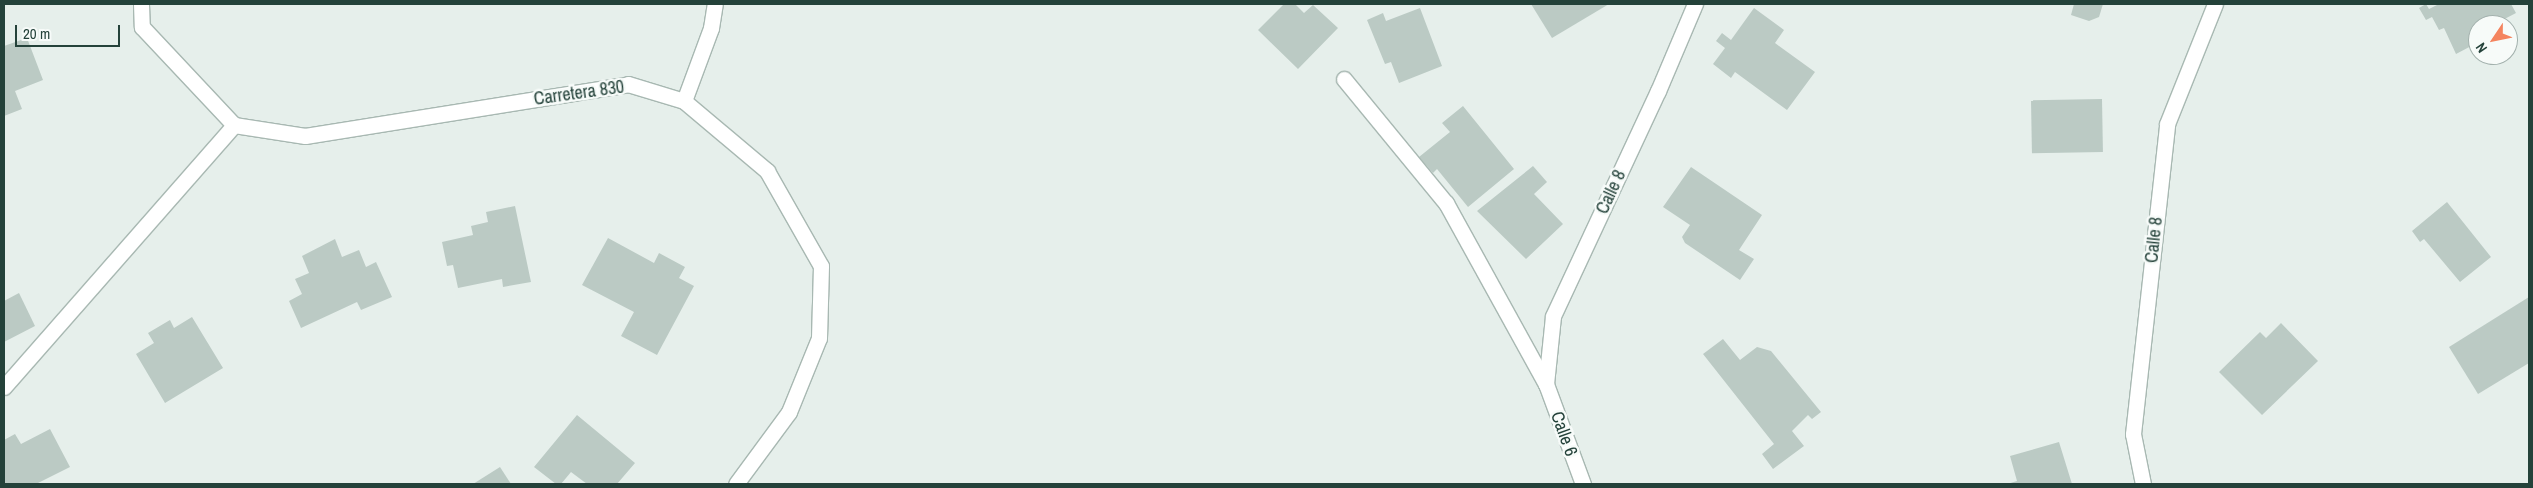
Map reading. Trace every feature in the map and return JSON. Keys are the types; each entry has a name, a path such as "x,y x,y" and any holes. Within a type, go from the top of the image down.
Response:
{"street":[{"path":"4,387 234,125 142,27 142,4"},
{"path":"684,101 711,28 716,4"},
{"name":"Calle 8","path":"1546,384 1553,316 1658,91 1695,4"},
{"name":"Calle 8","path":"2143,484 2133,434 2167,124 2215,4"},
{"name":"Calle 6","path":"1344,79 1446,203 1546,384 1583,484"},
{"name":"Carretera 830","path":"234,125 305,136 628,84 684,101 767,171 821,266 819,338 789,412 736,484"}],"building":[{"path":"1284,4 1295,4 1304,13 1313,5 1338,28 1298,69 1258,30"},
{"path":"1531,4 1609,4 1552,38"},
{"path":"2074,4 2103,4 2099,17 2089,21 2071,15"},
{"path":"2426,4 2429,9 2439,4 2511,4 2516,13 2512,15 2468,15 2468,48 2456,54 2444,28 2439,30 2432,17 2426,20 2419,8"},
{"path":"1420,8 1442,66 1399,83 1391,62 1385,64 1367,20 1383,13 1386,21"},
{"path":"1754,8 1784,30 1775,43 1815,72 1787,110 1735,72 1731,78 1713,64 1725,48 1716,41 1722,33 1731,40"},
{"path":"27,38 43,80 15,91 22,109 4,116 4,46"},
{"path":"2102,99 2103,152 2032,153 2031,100"},
{"path":"1463,106 1514,169 1468,207 1437,169 1433,173 1419,157 1450,132 1442,123"},
{"path":"1533,166 1547,182 1534,194 1563,224 1526,259 1477,211"},
{"path":"1691,167 1762,215 1739,250 1754,259 1740,280 1685,243 1682,237 1690,225 1663,207"},
{"path":"2447,202 2491,257 2460,282 2424,239 2420,242 2412,231"},
{"path":"515,206 531,282 503,287 502,279 458,288 453,265 447,266 442,242 473,235 471,226 488,222 486,212"},
{"path":"608,238 654,263 659,253 685,267 679,278 694,286 657,355 621,336 634,312 582,285"},
{"path":"335,239 342,257 359,250 366,267 376,262 392,297 361,310 357,302 301,328 289,301 302,294 295,279 309,273 302,256"},
{"path":"19,293 35,326 4,342 4,301"},
{"path":"2529,297 2529,363 2478,394 2449,347"},
{"path":"192,317 223,368 165,403 136,354 154,343 148,333 170,320 174,328"},
{"path":"2281,323 2318,361 2262,415 2219,372 2260,332 2266,338"},
{"path":"1723,339 1740,360 1757,347 1771,351 1821,412 1812,419 1808,415 1792,431 1804,446 1773,469 1762,454 1774,444 1703,354"},
{"path":"577,415 635,463 617,484 587,484 571,472 561,484 556,484 534,467"},
{"path":"50,429 70,467 36,484 4,484 4,440 15,434 21,444"},
{"path":"2059,442 2072,484 2007,484 2017,481 2010,456"},
{"path":"500,467 511,484 473,484"}]}
